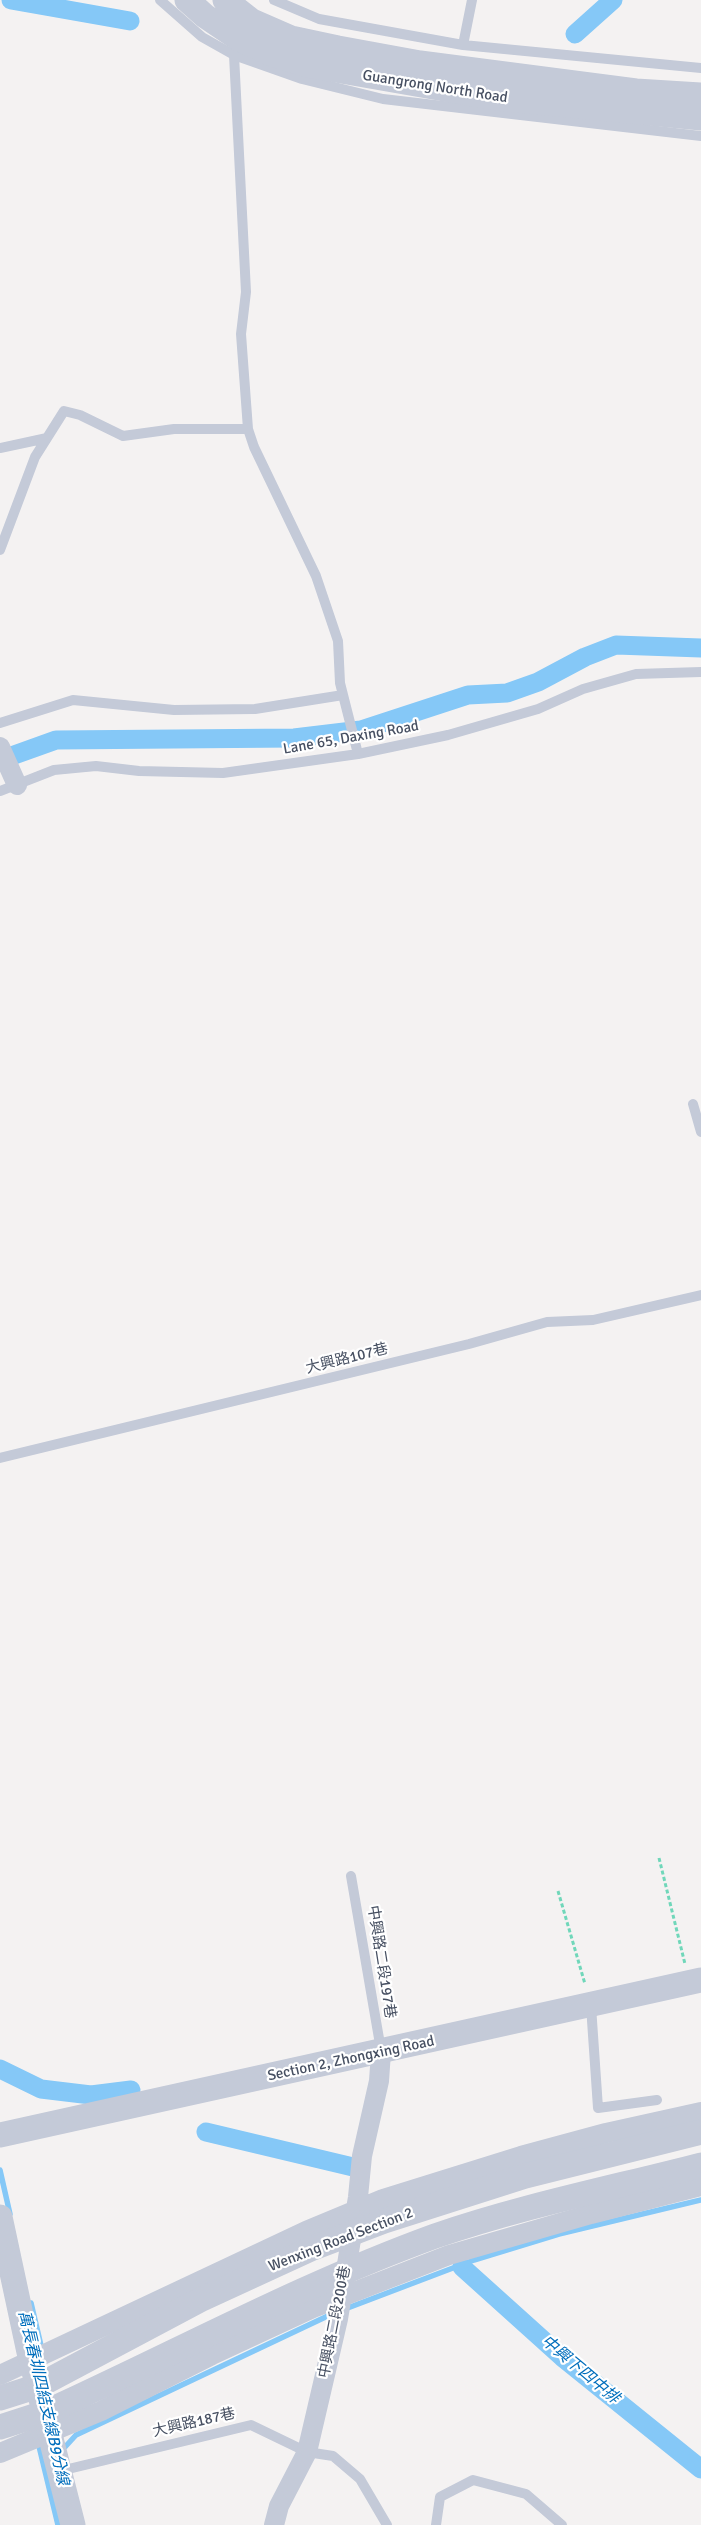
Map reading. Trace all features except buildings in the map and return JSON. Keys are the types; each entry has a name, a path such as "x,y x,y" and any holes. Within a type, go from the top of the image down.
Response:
{"street":[{"name":"Guangrong North Road","path":"187,0 205,16 239,39 269,53 307,65 496,98 701,118"},
{"name":"Guangrong North Road","path":"225,0 252,21 291,38 338,48 430,64 636,91 701,95"},
{"path":"0,747 8,788"},
{"name":"Section 2, Zhongxing Road","path":"0,2135 695,1982"},
{"name":"中興路二段200巷","path":"274,2525 279,2506 306,2452 338,2319 362,2156 379,2081 381,2052"},
{"name":"Wenxing Road Section 2","path":"0,2398 38,2386 200,2300 313,2248 383,2200 521,2156 606,2133 701,2112"},
{"name":"Wenxing Road Section 2","path":"0,2374 32,2362 253,2256 353,2222 384,2221 525,2176 701,2132"},
{"name":"Wenxing Road Section 2","path":"0,2453 46,2423 346,2272 436,2236 537,2204 701,2165"},
{"name":"Wenxing Road Section 2","path":"0,2427 46,2423 101,2411 212,2355 341,2296 450,2255 591,2214 701,2186"},
{"path":"0,2217 46,2423 73,2525"}],"lane":[{"path":"160,0 202,37 234,56 302,79 384,99 701,136"},
{"path":"274,0 319,19 463,45 701,68"},
{"path":"463,45 472,0"},
{"path":"234,56 246,292 241,334 248,429 254,447 316,576 338,641 345,706 357,749"},
{"path":"0,550 35,458 64,411 80,415 123,436 174,429 248,429"},
{"path":"0,448 47,438"},
{"name":"Lane 65, Daxing Road","path":"8,788 54,770 96,766 139,771 223,773 448,735 538,709 583,689 636,674 701,672"},
{"path":"0,723 73,700 183,710 255,709 343,694"},
{"path":"693,1104 701,1132"},
{"name":"大興路107巷","path":"0,1458 470,1344 547,1322 593,1320 701,1295"},
{"name":"中興路二段197巷","path":"351,1876 381,2052"},
{"path":"591,2006 598,2108 657,2100"},
{"path":"666,2140 701,2126"},
{"path":"656,2177 701,2175"},
{"name":"大興路187巷","path":"59,2471 251,2425 306,2452 333,2456 360,2479 388,2525"},
{"path":"436,2525 440,2497 473,2480 526,2494 562,2525"}],"path":[{"path":"659,1858 695,1982"},
{"path":"558,1891 591,2006"}],"waterway":[{"path":"11,0 130,21"},
{"path":"575,34 613,0"},
{"path":"0,760 56,740 294,738 361,730 468,695 507,693 538,682 585,657 616,645 701,648"},
{"name":"中興下四中排","path":"0,2069 41,2089 91,2095 131,2090"},
{"name":"中興下四中排","path":"206,2132 353,2167"},
{"path":"0,2170 10,2214"},
{"path":"345,2309 474,2260 559,2234 701,2200"},
{"name":"中興下四中排","path":"462,2267 562,2357 701,2469"},
{"path":"31,2303 42,2350"},
{"path":"65,2447 76,2435 334,2313"},
{"name":"萬長春圳四結支線B9分線","path":"38,2442 58,2525"}]}
